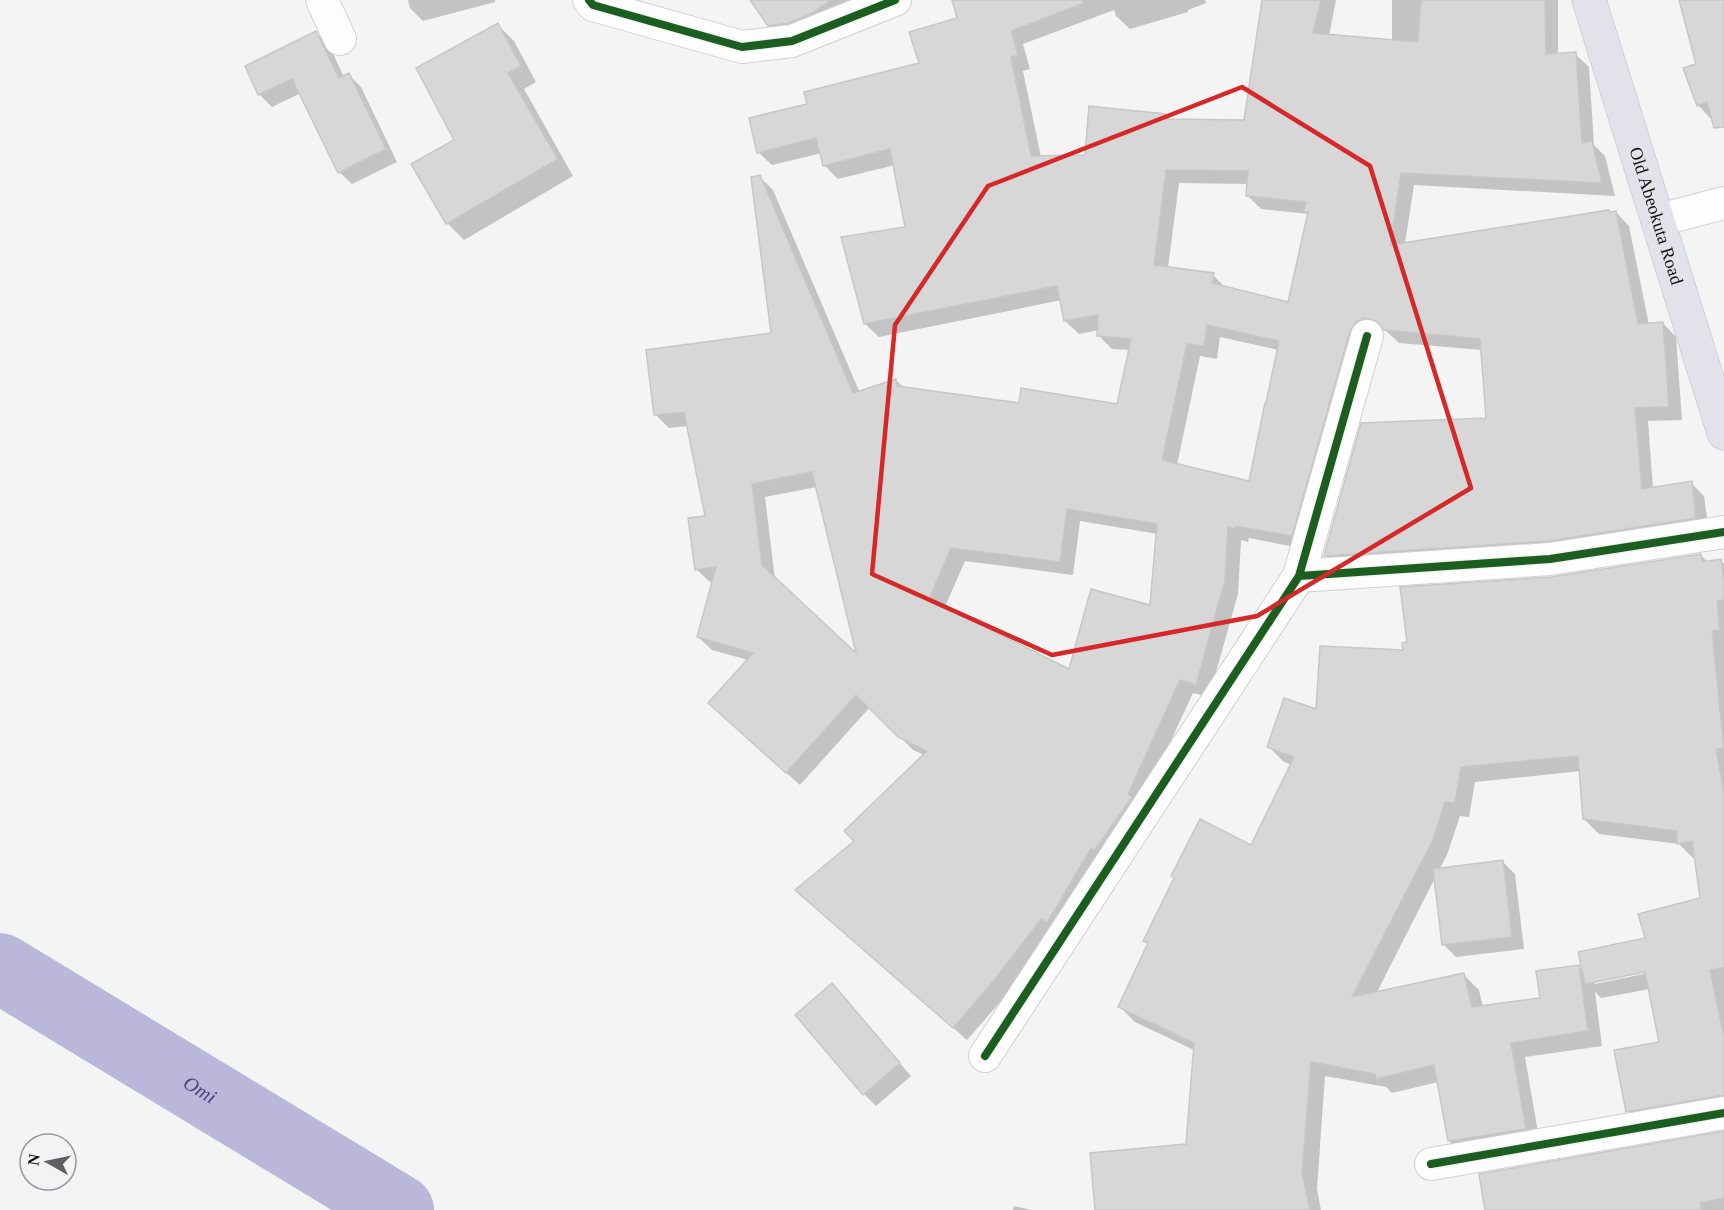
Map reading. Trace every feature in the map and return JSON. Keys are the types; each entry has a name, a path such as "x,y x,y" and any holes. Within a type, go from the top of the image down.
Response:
{"highway":[{"name":"Old Abeokuta Road","path":"1589,0 1724,433"}],"street":[{"path":"322,0 340,39"},
{"path":"589,0 593,5 742,47 792,41 895,0"},
{"path":"1659,220 1724,203"},
{"path":"985,1056 1299,576 1367,336"},
{"path":"1299,576 1550,559 1724,532"},
{"path":"1431,1164 1724,1113"}],"highlighted area":[{"path":"1242,87 1370,166 1471,488 1257,616 1052,655 872,574 895,325 988,186"}],"building":[{"path":"750,0 831,0 809,15 788,23 768,26"},
{"path":"952,0 1083,0 1084,3 1011,31 1018,55 1011,57 1031,156 1085,155 1089,106 1166,114 1166,119 1244,120 1262,0 1321,0 1313,33 1418,42 1421,0 1545,0 1546,54 1576,52 1582,143 1592,141 1602,183 1401,173 1390,245 1609,210 1609,212 1616,211 1638,324 1663,322 1669,407 1635,408 1642,489 1692,481 1696,518 1548,541 1324,556 1361,423 1486,418 1480,339 1384,330 1379,323 1371,319 1363,318 1355,323 1350,331 1292,536 1236,526 1235,529 1228,527 1225,580 1196,685 1180,680 1128,794 1132,797 1094,851 1091,848 1047,923 1041,919 995,979 953,1028 795,890 854,841 844,831 927,751 898,737 856,695 786,773 708,703 753,653 697,637 716,567 695,570 688,518 705,516 684,412 654,415 646,350 771,333 751,177 760,175 853,393 896,379 897,386 1019,403 1021,388 1117,404 1131,339 1097,336 1098,315 1064,321 1057,286 864,324 841,237 905,227 890,149 823,166 816,138 757,153 749,118 807,104 804,92 919,63 909,32 957,18","holes":["1166,170 1248,171 1246,196 1306,202 1304,212 1308,212 1288,302 1212,283 1214,273 1154,265","1207,325 1279,341 1249,481 1162,460 1187,344 1204,346","812,472 856,653 762,565 752,484","1067,509 1157,524 1150,605 1091,589 1069,669 929,599 951,548 1060,562"]},
{"path":"1679,0 1724,0 1724,127 1714,128 1707,102 1697,106 1683,68 1696,64"},
{"path":"498,23 521,66 508,73 558,159 446,224 411,164 454,140 416,68"},
{"path":"316,31 339,78 349,73 386,149 338,173 292,79 258,95 245,66"},
{"path":"1701,554 1702,562 1721,559 1724,580 1724,600 1717,601 1720,630 1712,631 1724,748 1716,749 1724,792 1724,967 1710,970 1724,1036 1724,1095 1626,1112 1614,1050 1659,1042 1645,972 1585,984 1578,952 1645,938 1638,914 1700,898 1692,841 1677,844 1677,831 1583,819 1578,756 1461,767 1455,803 1445,802 1433,840 1352,997 1464,973 1472,1007 1540,998 1536,971 1579,965 1588,1031 1511,1043 1526,1129 1448,1141 1434,1065 1376,1079 1375,1074 1311,1062 1302,1173 1310,1210 1095,1210 1090,1153 1186,1144 1194,1043 1118,1007 1148,943 1143,941 1174,878 1171,876 1200,819 1251,845 1294,757 1267,747 1284,698 1316,709 1320,646 1403,650 1402,643 1407,642 1400,587 1551,577"},
{"path":"1503,860 1512,937 1442,945 1433,869"},
{"path":"832,983 900,1063 863,1095 795,1015"},
{"path":"1724,1131 1724,1198 1700,1203 1702,1210 1485,1210 1479,1174"}],"waterway":[{"name":"Omi","path":"0,968 399,1210"}],"cycle path":[{"path":"589,0 593,5 742,47 792,41 895,0"},
{"path":"985,1056 1299,576 1367,336"},
{"path":"1299,576 1550,559 1724,532"},
{"path":"1431,1164 1724,1113"}]}
